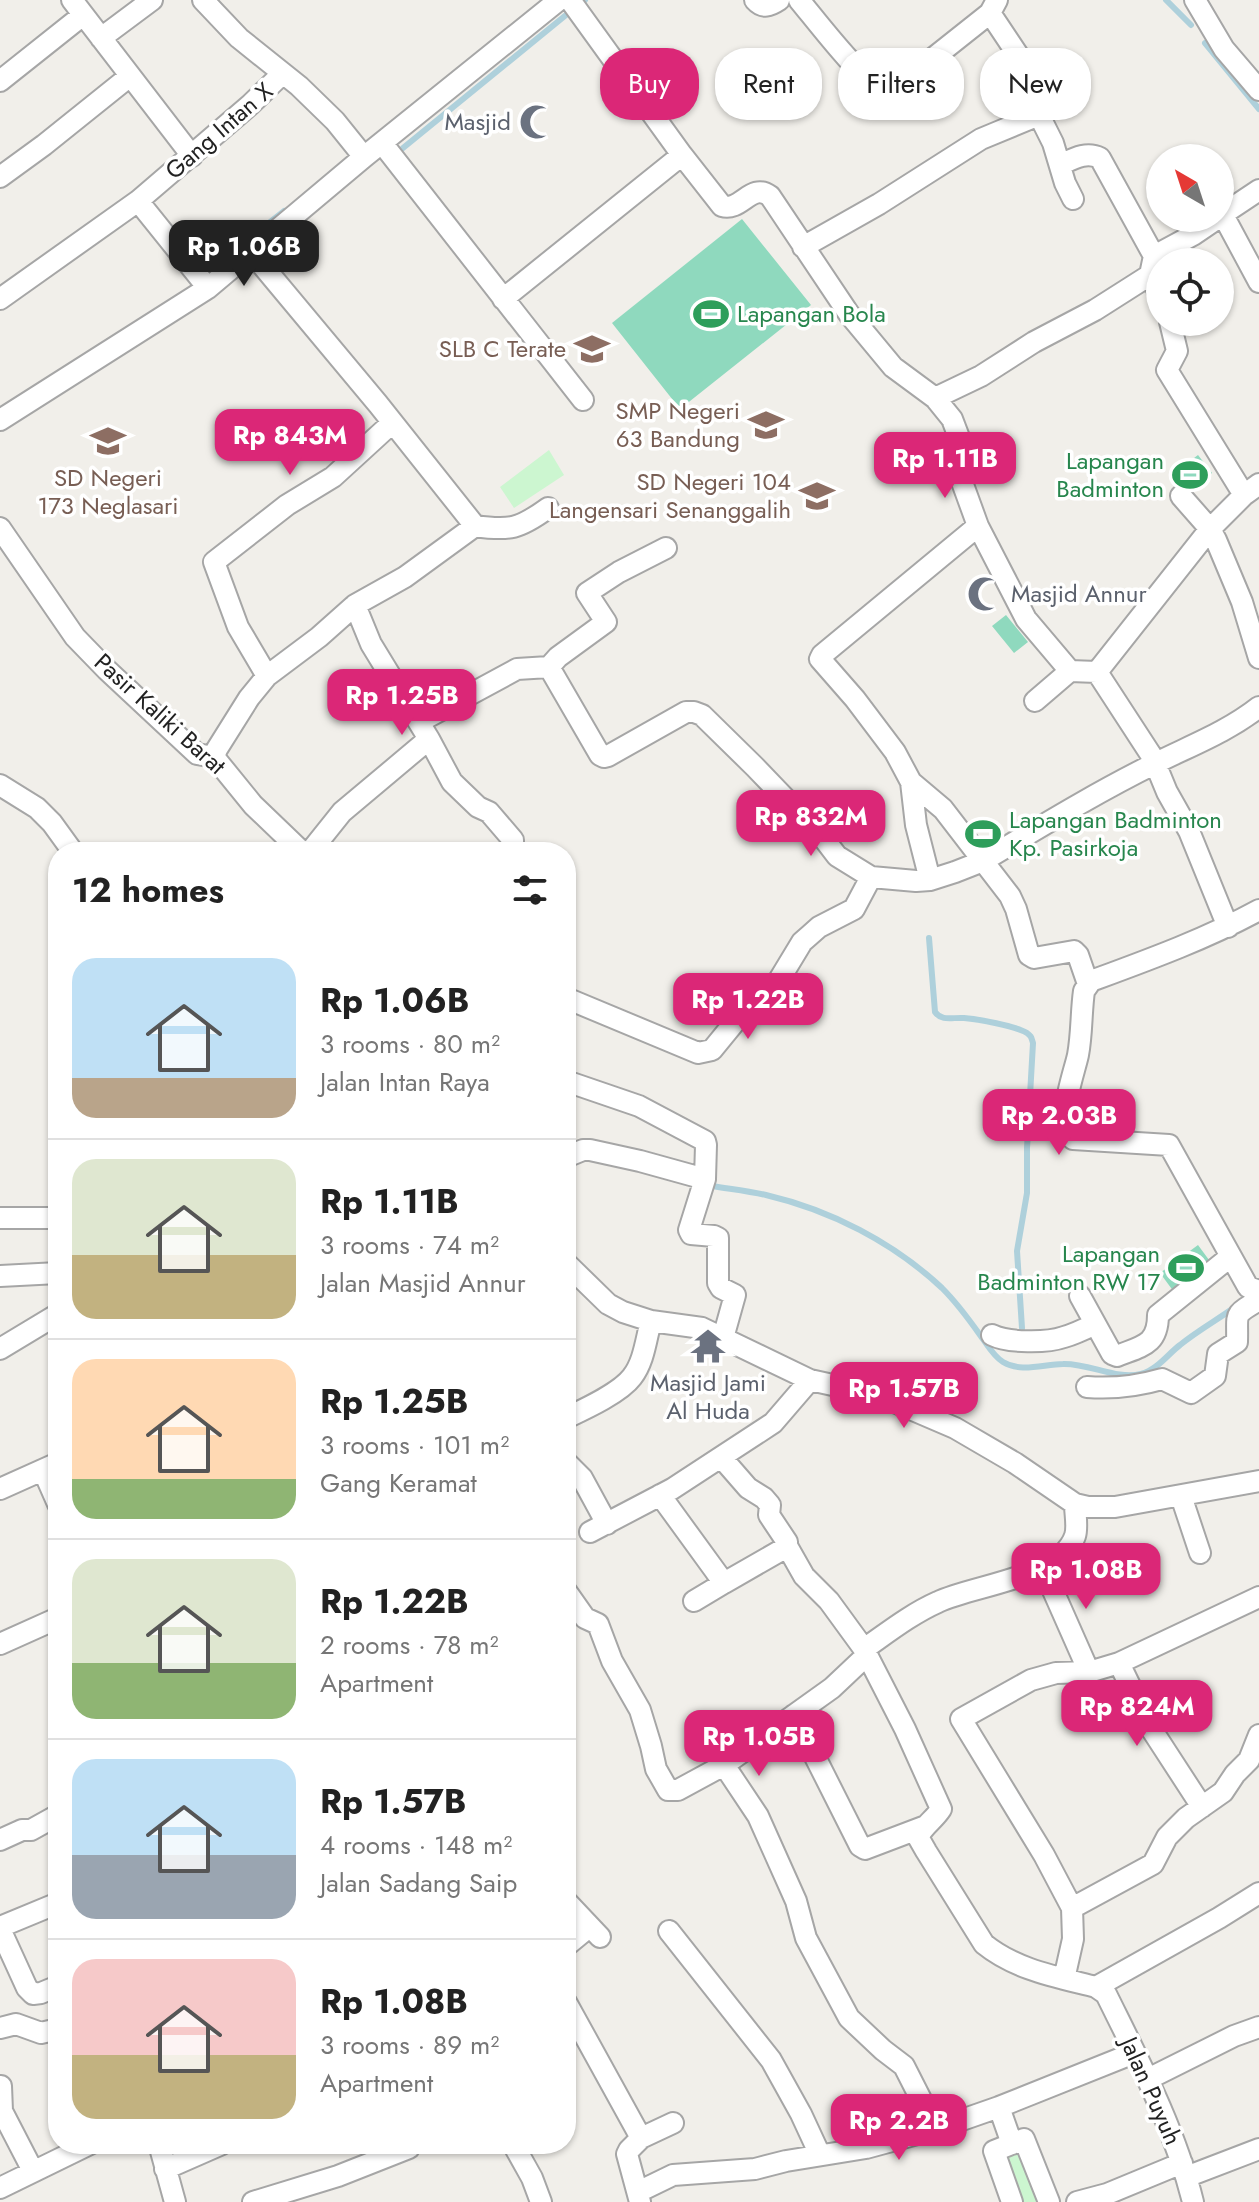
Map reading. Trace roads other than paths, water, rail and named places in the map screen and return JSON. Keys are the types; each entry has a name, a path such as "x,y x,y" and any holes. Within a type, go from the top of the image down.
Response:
{"street":[{"path":"101,38 152,0"},
{"path":"203,0 239,38 299,86 335,121 364,157"},
{"path":"0,420 208,288 382,143 535,7 559,0"},
{"path":"570,0 722,206 734,206 755,192 765,192 770,196 837,299 893,367 935,398 952,419 960,440 958,471 978,526 1026,619 1070,671"},
{"path":"755,0 762,6 770,6 779,0"},
{"path":"799,0 865,76 879,88 887,90 893,90 993,6 1016,48"},
{"path":"1195,0 1224,49 1259,90"},
{"path":"0,81 78,7 192,156"},
{"name":"Gang Intan X","path":"0,299 138,201 282,74"},
{"path":"0,177 130,76"},
{"path":"803,247 879,204 981,139 1027,120"},
{"path":"1042,120 1073,199"},
{"path":"382,143 583,400"},
{"path":"1060,165 1083,155 1092,154 1100,158 1146,253"},
{"path":"503,299 682,155"},
{"path":"1234,207 1259,190"},
{"path":"138,201 208,288"},
{"path":"1175,248 1197,232"},
{"path":"1229,232 1259,282"},
{"path":"252,253 475,526 505,530 529,522 548,508"},
{"path":"935,398 981,376 1034,342 1095,310 1146,270"},
{"path":"1097,672 1210,529 1252,489 1167,370 1177,351 1173,336"},
{"path":"267,676 238,627 214,562 287,505 333,477 392,423"},
{"path":"1181,496 1210,529 1242,602 1259,658"},
{"path":"214,757 249,698 267,676 355,605 405,577 475,526"},
{"path":"978,526 820,659 887,741 911,782 943,809 1010,896 1029,955 1034,958 1074,951 1088,984"},
{"name":"Pasir Kaliki Barat","path":"0,528 75,637 197,754 214,757 253,805 292,842"},
{"path":"318,842 342,812 424,730 517,669 549,667 606,622 587,593 619,572 666,548"},
{"path":"355,605 371,644 452,782 478,807 489,812 513,842"},
{"path":"549,667 600,755 608,756 686,712 702,715 765,777 837,856 871,877 916,881 930,880 983,861 1155,763 1229,728 1259,707"},
{"path":"1035,701 1070,671 1097,672"},
{"path":"1097,672 1155,763 1189,831 1228,927"},
{"path":"911,782 916,825 930,880"},
{"path":"0,785 37,808 66,842"},
{"path":"576,1002 698,1053 705,1053 712,1050 739,1017 779,980 802,942 819,927 854,909 871,877"},
{"path":"1087,1387 1142,1385 1162,1379 1191,1393 1215,1376 1218,1354 1237,1342 1237,1317 1256,1293 1248,1287 1230,1257 1169,1145 1073,1139 1067,1134 1066,1101 1079,1052 1084,991 1091,981 1228,927 1259,910"},
{"path":"576,1084 639,1106 702,1138 706,1145 705,1179 689,1230 691,1234 718,1238 718,1283 735,1295 723,1338"},
{"path":"576,1153 590,1150 705,1179"},
{"path":"0,1218 48,1218"},
{"path":"1080,1296 1112,1354 1117,1356 1153,1340 1158,1329 1158,1315 1230,1257"},
{"path":"576,1273 608,1304 623,1312 651,1321 702,1328 810,1380 878,1395 955,1428 1015,1463 1075,1504 1115,1507 1259,1481"},
{"path":"0,1276 48,1274"},
{"path":"0,1349 48,1320"},
{"path":"576,1413 599,1402 632,1378 651,1321"},
{"path":"992,1335 1001,1340 1061,1339 1095,1324"},
{"path":"576,1472 582,1478 599,1528 660,1495 773,1423 810,1380"},
{"path":"721,1457 748,1488 770,1505 769,1515 804,1576 829,1601 866,1652 941,1809 934,1820 865,1849 860,1846 794,1715"},
{"path":"0,1489 48,1467"},
{"path":"660,1495 724,1583"},
{"path":"1181,1496 1200,1553"},
{"path":"576,1605 585,1618 598,1624 612,1661 640,1710 656,1769 668,1790 678,1790 724,1765 832,1688 877,1638 938,1601 1043,1568 1066,1551 1075,1535 1075,1504"},
{"path":"694,1601 787,1546"},
{"path":"1043,1568 1089,1672"},
{"path":"1064,1979 1073,1939 1072,1908 1044,1855 961,1719 1031,1680 1056,1673 1089,1672 1119,1663 1257,1602"},
{"path":"0,1644 48,1622"},
{"path":"1119,1663 1150,1727 1202,1807"},
{"path":"1072,1908 1153,1864 1167,1837 1186,1818 1223,1792 1249,1760 1259,1735"},
{"path":"724,1765 758,1816 796,1901 806,1938 849,2018 904,2066 936,2129"},
{"path":"0,1840 48,1821"},
{"path":"923,1827 918,1837 984,1944 1010,1963 1096,1987 1259,1893"},
{"path":"48,1907 0,1928 27,1988 33,1994 48,1990"},
{"path":"576,1912 594,1932 576,1941"},
{"path":"669,1931 771,2060 820,2155"},
{"name":"Jalan Puyuh","path":"1096,1987 1106,1994 1148,2079 1184,2170 1193,2202"},
{"path":"576,2020 641,2138"},
{"path":"0,2028 16,2024 41,2033 48,2031"},
{"path":"1148,2079 1234,2036 1259,2027"},
{"path":"673,2123 641,2138 627,2154 639,2197 673,2175 755,2169 866,2148 936,2129 1134,2053"},
{"path":"0,2084 2,2111 33,2171"},
{"path":"999,2107 1012,2144"},
{"path":"1012,2202 994,2153 996,2149 1024,2139 1049,2202"},
{"path":"1077,2202 1259,2149"},
{"path":"0,2188 69,2154"},
{"path":"161,2154 175,2202"},
{"path":"165,2169 199,2154"},
{"path":"253,2202 338,2176 394,2154"},
{"path":"519,2154 541,2202"}],"waterway":[{"path":"1166,0 1191,25"},
{"path":"403,148 566,15"},
{"path":"1205,43 1259,109"},
{"path":"199,272 236,249 284,211"},
{"path":"929,938 935,1012 944,1018 964,1018 1014,1028 1027,1033 1033,1043 1027,1193 1017,1251 1022,1328"},
{"path":"712,1186 790,1201 837,1219 882,1242 942,1288 996,1357 1017,1367 1073,1364 1122,1375 1141,1374 1235,1307"}],"place":[{"name":"Masjid","path":"537,122"},
{"name":"Lapangan Bola","path":"711,314"},
{"name":"SLB C Terate","path":"592,349"},
{"name":"SMP Negeri 63 Bandung","path":"766,425"},
{"name":"SD Negeri 173 Neglasari","path":"108,441"},
{"name":"Lapangan Badminton","path":"1190,475"},
{"name":"SD Negeri 104 Langensari Senanggalih","path":"817,496"},
{"name":"Masjid Annur","path":"985,594"},
{"name":"Lapangan Badminton Kp. Pasirkoja","path":"983,834"},
{"name":"Lapangan Badminton RW 17","path":"1186,1268"},
{"name":"Masjid Jami Al Huda","path":"708,1346"}]}
